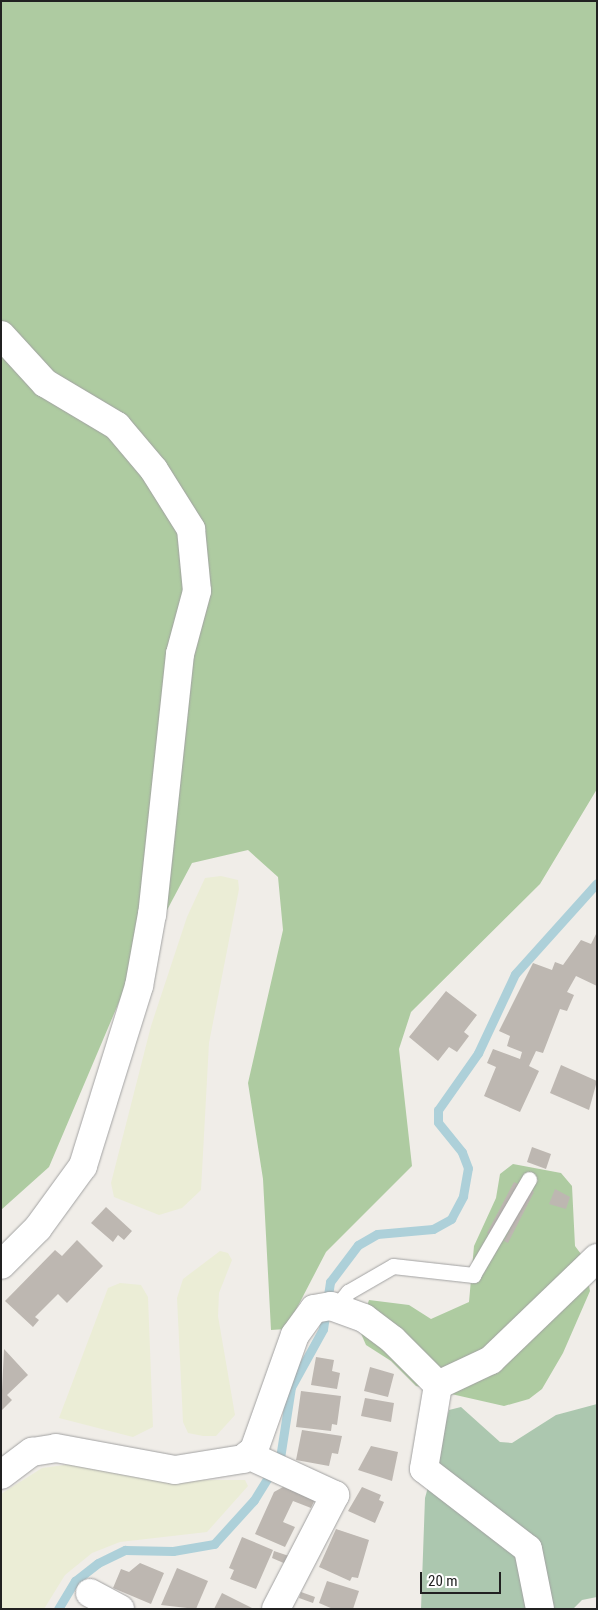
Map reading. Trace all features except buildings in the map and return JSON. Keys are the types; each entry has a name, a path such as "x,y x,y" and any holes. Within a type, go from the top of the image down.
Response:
{"street":[{"path":"1,334 45,383 118,426 154,470 190,528 197,592 180,654 152,914 139,986 81,1170 38,1228 1,1265"},
{"path":"438,1386 491,1360 597,1258"},
{"path":"265,1464 254,1450 295,1335 327,1308 364,1318 393,1340 438,1386"},
{"path":"438,1386 424,1470 528,1549 540,1609"},
{"path":"1,1475 32,1452 56,1448 176,1470 265,1464 335,1495 276,1609"},
{"path":"90,1593 120,1609"}],"lane":[{"path":"327,1308 348,1292 393,1266 473,1276 529,1179"}],"green space":[{"path":"1,1 597,1 597,789 540,884 411,1012 399,1049 412,1166 326,1252 286,1329 271,1330 263,1179 248,1083 283,930 278,877 248,850 192,863 122,995 49,1167 1,1210"},
{"path":"221,876 238,880 239,889 209,1043 201,1190 182,1208 159,1215 114,1197 111,1183 151,1026 187,917 205,878"},
{"path":"513,1164 561,1173 572,1186 575,1246 584,1258 590,1291 563,1353 542,1389 529,1399 504,1406 416,1386 391,1361 366,1345 359,1329 369,1300 409,1305 431,1319 469,1302 474,1246 496,1198 500,1174"},
{"path":"220,1251 228,1253 232,1260 219,1293 218,1316 235,1415 216,1436 203,1436 188,1433 183,1422 177,1298 183,1279"},
{"path":"120,1283 141,1285 148,1297 153,1427 133,1437 59,1418 108,1288"},
{"path":"597,1404 597,1597 582,1600 573,1609 421,1609 425,1498 449,1410 461,1407 500,1442 512,1443 556,1415"},
{"path":"79,1463 164,1480 245,1480 248,1486 207,1532 120,1542 92,1553 65,1575 44,1609 1,1609 1,1494 42,1468"}],"waterway":[{"path":"58,1609 75,1581 98,1563 125,1550 173,1551 214,1544 254,1500 280,1458 291,1387 323,1329 330,1282 358,1245 377,1234 433,1229 451,1219 463,1196 468,1168 462,1152 438,1122 438,1110 478,1053 515,974 597,883"}]}
